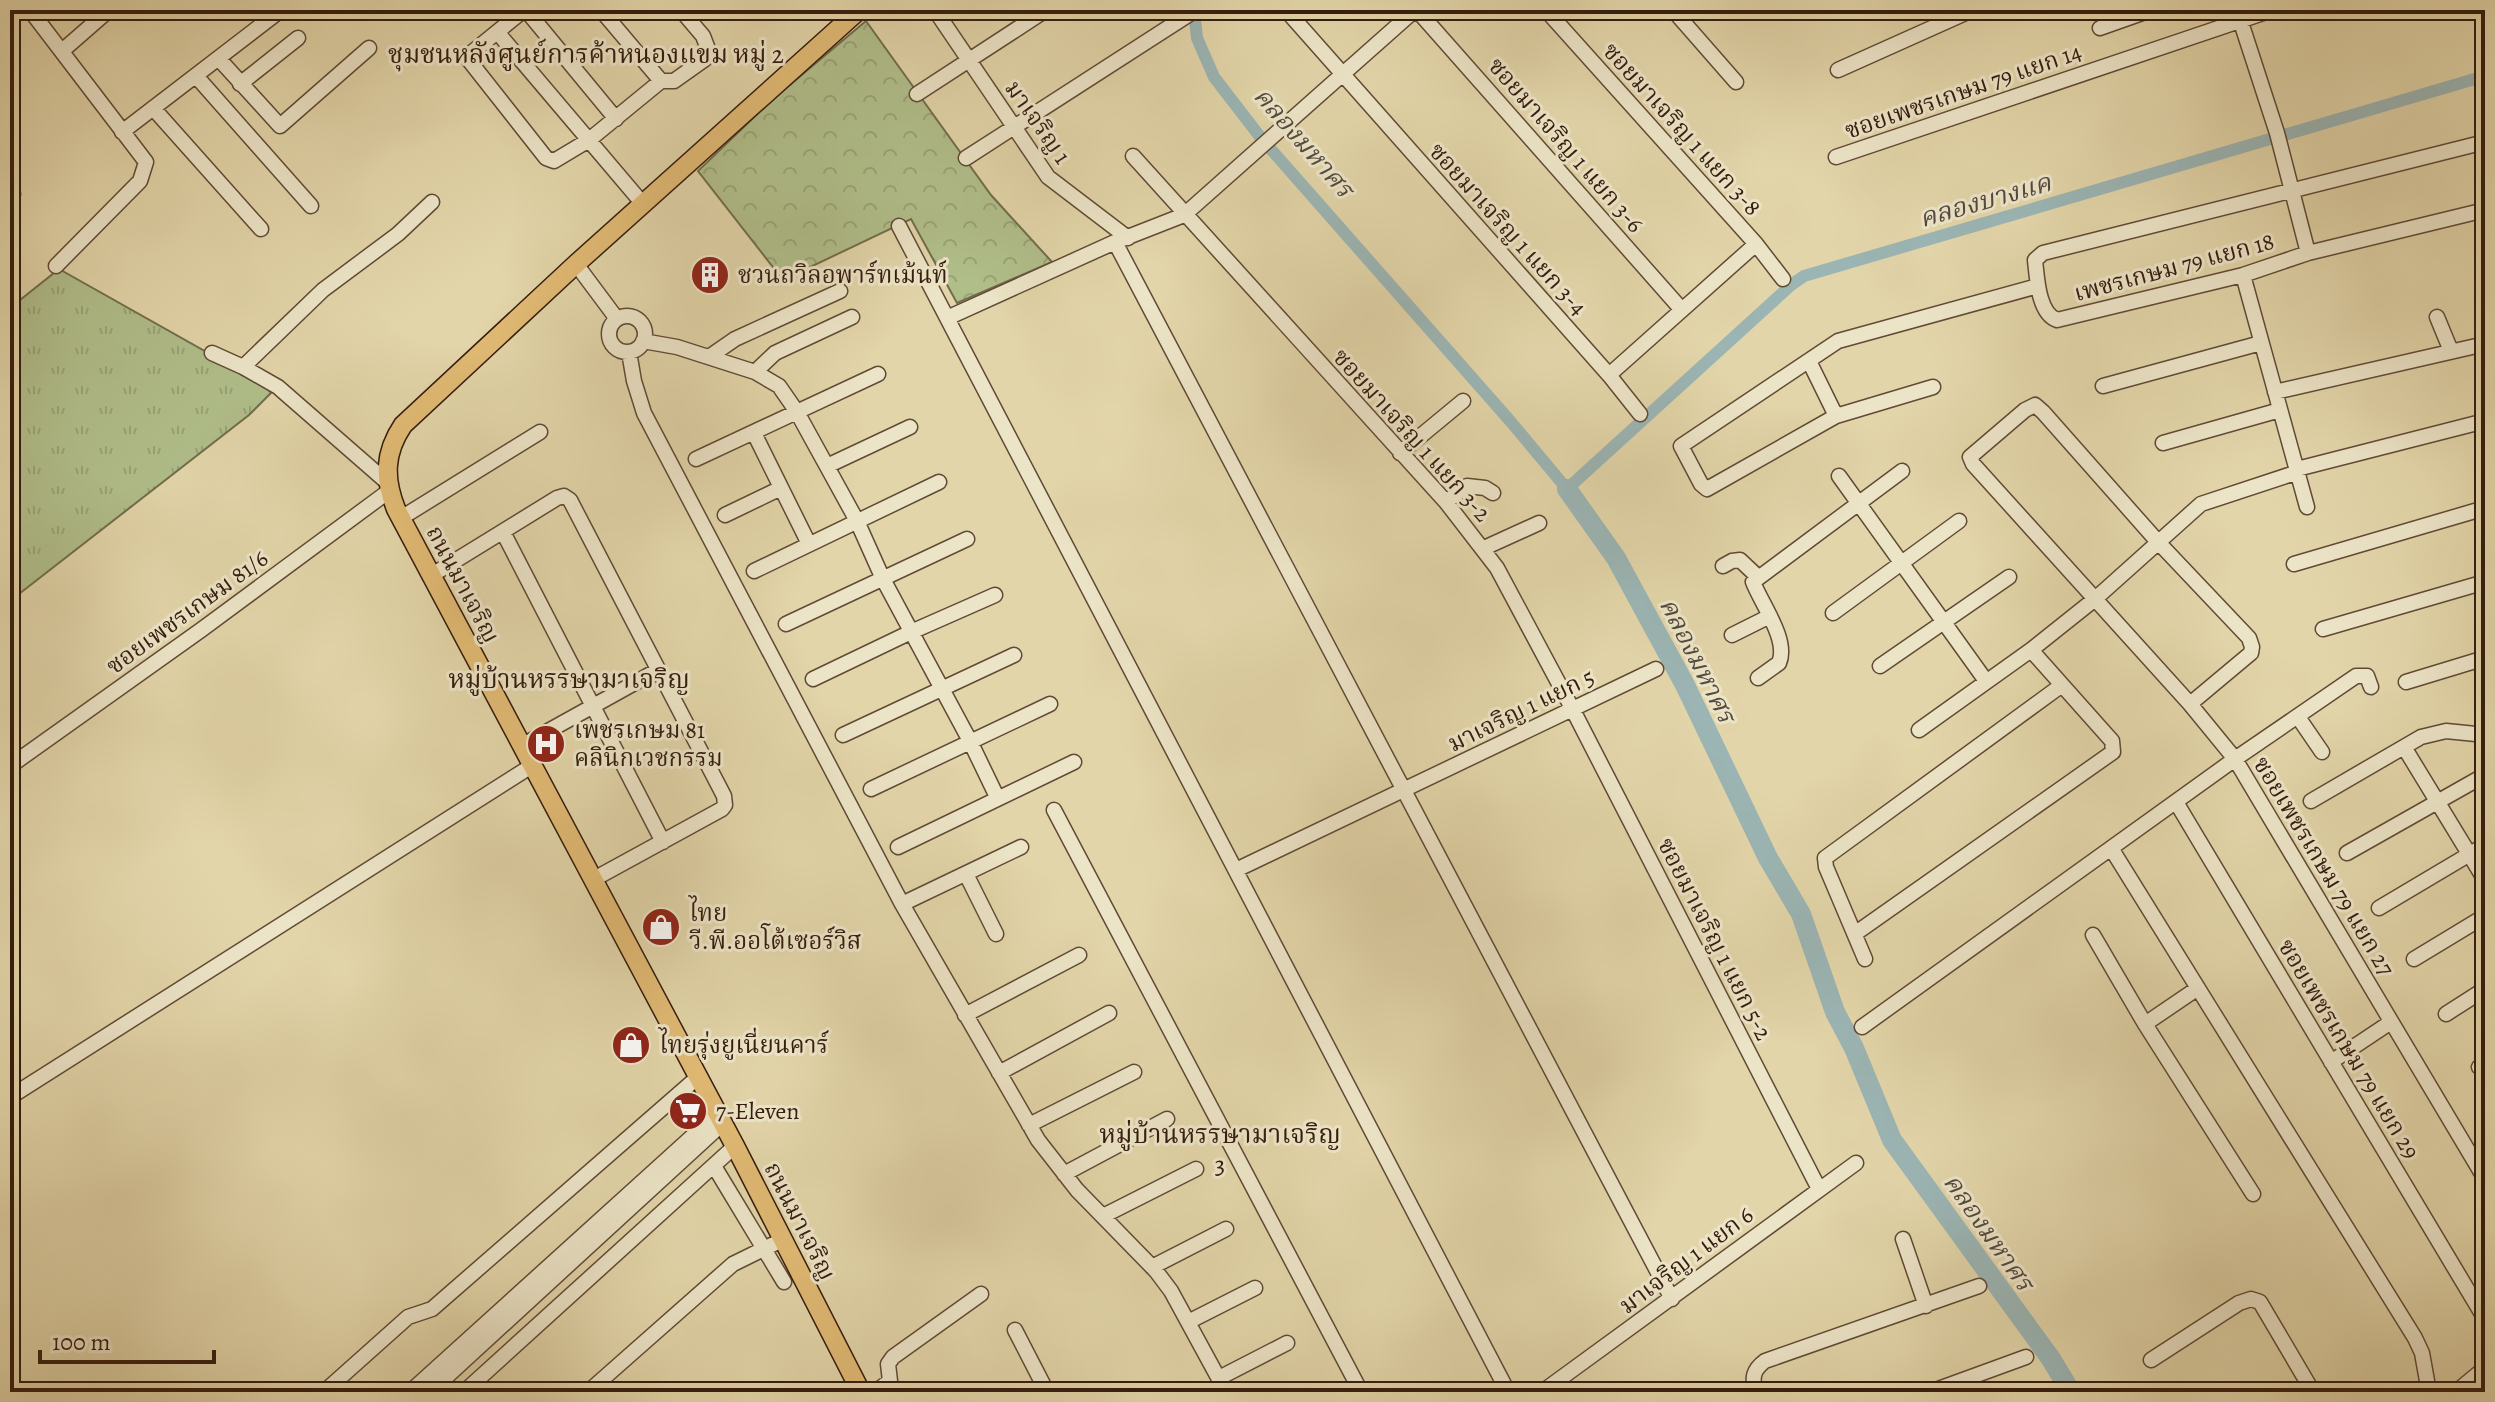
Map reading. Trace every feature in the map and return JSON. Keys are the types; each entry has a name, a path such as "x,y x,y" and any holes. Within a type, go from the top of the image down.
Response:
{"main road":[{"name":"ถนนมาเจริญ","path":"859,10 576,264 403,425 392,441 387,457 388,487 401,518 735,1146 773,1243 861,1392"}],"street":[{"path":"10,15 17,10"},
{"path":"30,10 146,162 140,181 56,266"},
{"path":"62,51 109,10"},
{"path":"122,132 281,10"},
{"path":"616,119 525,10 503,22 470,54 468,59 546,158 554,161 589,140 616,119 661,81 674,81 705,59 708,49 703,36 681,10"},
{"path":"601,10 661,81"},
{"name":"มาเจริญ 1","path":"935,10 1048,177 1122,240"},
{"path":"917,94 1046,10"},
{"name":"ซอยมาเจริญ 1 แยก 3-4","path":"1286,10 1640,414"},
{"path":"947,318 1184,215 1416,10"},
{"name":"ซอยมาเจริญ 1 แยก 3-6","path":"1416,10 1682,310"},
{"name":"ซอยมาเจริญ 1 แยก 3-8","path":"1546,10 1756,244 1783,279"},
{"path":"1673,10 1736,82"},
{"path":"1838,70 1972,10"},
{"path":"2100,28 2151,10"},
{"name":"ซอยเพชรเกษม 79 แยก 14","path":"1836,157 2239,15 2272,10"},
{"path":"966,158 1191,13"},
{"path":"2239,15 2277,133 2308,253"},
{"path":"503,22 589,140 643,204"},
{"path":"240,84 298,38"},
{"path":"219,59 280,126 369,48"},
{"path":"196,76 311,206"},
{"path":"153,108 261,229"},
{"path":"1933,387 1836,416 1707,489 1701,484 1681,446 1838,341 2038,286 2035,260 2039,256 2485,142"},
{"name":"ซอยมาเจริญ 1 แยก 3-2","path":"1133,156 1484,548 1573,710"},
{"path":"243,367 323,290 398,234 432,202"},
{"name":"เพชรเกษม 79 แยก 18","path":"2038,286 2051,318 2057,320 2243,275 2308,253 2485,210"},
{"path":"899,226 1508,1392"},
{"path":"1122,240 1404,790 1672,1299"},
{"path":"1609,375 1756,244"},
{"path":"576,264 617,319"},
{"path":"2243,275 2307,507"},
{"path":"709,357 735,339 840,291"},
{"path":"628,316 639,320 644,330 643,341 635,350 618,349 610,340 610,329 617,319 628,316"},
{"path":"755,372 775,353 852,317"},
{"path":"2437,317 2451,351"},
{"path":"643,341 677,347 755,372 779,386 797,412 857,521 883,579 997,797"},
{"path":"2103,386 2261,343"},
{"path":"2275,392 2485,344"},
{"path":"629,352 644,413 902,904 965,1015 1029,1125 1064,1174 1171,1291 1226,1392"},
{"path":"212,353 278,387 388,487"},
{"path":"1809,361 1836,416"},
{"path":"696,459 878,374"},
{"path":"1400,453 1463,401"},
{"name":"ซอยเพชรเกษม 79 แยก 27","path":"2158,542 2035,405 1970,457 1973,464 2190,704 2235,759 2485,1179"},
{"path":"2163,443 2280,410"},
{"path":"1919,730 2031,650 2095,599 2201,504 2297,471 2485,421"},
{"path":"827,466 910,427"},
{"path":"401,518 540,432"},
{"path":"754,433 809,544"},
{"path":"1758,678 1782,659 1770,616 1753,582 1902,471"},
{"path":"1839,476 1986,681"},
{"path":"754,571 939,482"},
{"path":"1446,502 1467,486 1485,488 1493,493"},
{"name":"ซอยเพชรเกษม 81/6","path":"10,766 388,487"},
{"path":"725,515 781,488"},
{"path":"432,575 557,498 564,496 570,500 721,788 725,805 594,879"},
{"path":"2294,564 2485,508"},
{"path":"1833,613 1959,521"},
{"path":"1484,548 1539,523"},
{"path":"503,532 663,842"},
{"path":"786,624 967,539"},
{"path":"2158,542 2249,638 2252,647 2251,653 2190,704"},
{"path":"1723,566 1740,560 1758,577"},
{"path":"1880,666 2009,577"},
{"path":"2323,629 2485,582"},
{"path":"813,679 995,595"},
{"path":"1732,635 1770,616"},
{"path":"1856,933 2113,752 2112,741 2031,650"},
{"path":"843,735 1014,655"},
{"path":"2406,682 2485,658"},
{"name":"มาเจริญ 1 แยก 5","path":"1236,870 1656,669"},
{"path":"523,745 658,670"},
{"path":"1862,1027 2235,759 2356,676 2367,676 2371,687"},
{"path":"1865,959 1826,867 1828,855 2062,685"},
{"path":"871,789 1050,704"},
{"name":"ซอยมาเจริญ 1 แยก 5-2","path":"1573,710 1819,1189"},
{"path":"2298,717 2322,752"},
{"path":"2311,801 2434,733 2476,734"},
{"path":"2404,747 2485,880"},
{"path":"898,847 1074,762"},
{"path":"10,1097 533,765"},
{"path":"2347,853 2485,775"},
{"name":"ซอยเพชรเกษม 79 แยก 29","path":"2176,802 2483,1311"},
{"path":"1054,810 1361,1392"},
{"path":"2379,908 2485,845"},
{"path":"902,904 1021,847"},
{"path":"2111,848 2415,1338 2422,1353 2429,1392"},
{"path":"966,874 996,934"},
{"path":"2414,959 2485,916"},
{"path":"2093,935 2145,1024 2253,1194"},
{"path":"965,1015 1079,955"},
{"path":"2145,1024 2198,988"},
{"path":"2446,1014 2485,989"},
{"path":"999,1073 1109,1013"},
{"path":"2331,1062 2391,1022"},
{"path":"1029,1125 1134,1072"},
{"path":"324,1392 408,1317 432,1309 698,1077"},
{"path":"410,1392 434,1383 719,1119"},
{"path":"1064,1174 1167,1119"},
{"path":"464,1392 735,1146"},
{"name":"มาเจริญ 1 แยก 6","path":"1542,1392 1856,1163"},
{"path":"714,1166 773,1243 784,1282"},
{"path":"1103,1216 1196,1169"},
{"path":"1152,1267 1226,1229"},
{"path":"1903,1239 1926,1306"},
{"path":"588,1392 733,1264 773,1243"},
{"path":"1755,1392 1752,1379 1756,1368 1765,1361 1979,1286"},
{"path":"1188,1322 1255,1288"},
{"path":"875,1392 890,1381 888,1364 893,1357 981,1294"},
{"path":"2151,1360 2239,1303 2251,1299 2260,1302 2313,1392"},
{"path":"1015,1330 1047,1392"},
{"path":"1219,1378 1287,1343"},
{"path":"1930,1392 2026,1357"},
{"path":"2456,1392 2485,1368"}],"green space":[{"path":"866,21 991,195 1052,262 957,303 911,219 783,280 698,171 773,99"},
{"path":"59,269 274,390 249,415 10,601 10,308"}],"waterway":[{"name":"คลองบางแค","path":"1194,10 1197,38 1214,77 1261,138 1567,489 1804,276 2485,76"},
{"name":"คลองมหาศร","path":"1567,489 1616,558 1685,685 1768,858 1801,914 1835,1012 1854,1048 1892,1140 2051,1359 2071,1392"}],"place":[{"name":"ชวนถวิลอพาร์ทเม้นท์","path":"710,275"},
{"name":"เพชรเกษม 81 คลินิกเวชกรรม","path":"546,744"},
{"name":"ไทย วี.พี.ออโต้เซอร์วิส","path":"661,927"},
{"name":"ไทยรุ่งยูเนี่ยนคาร์","path":"631,1045"},
{"name":"7-Eleven","path":"688,1111"}],"district":[{"name":"ชุมชนหลังศูนย์การค้าหนองแขม หมู่ 2","path":"586,54"},
{"name":"หมู่บ้านหรรษามาเจริญ","path":"569,679"},
{"name":"หมู่บ้านหรรษามาเจริญ 3","path":"1220,1149"}]}
